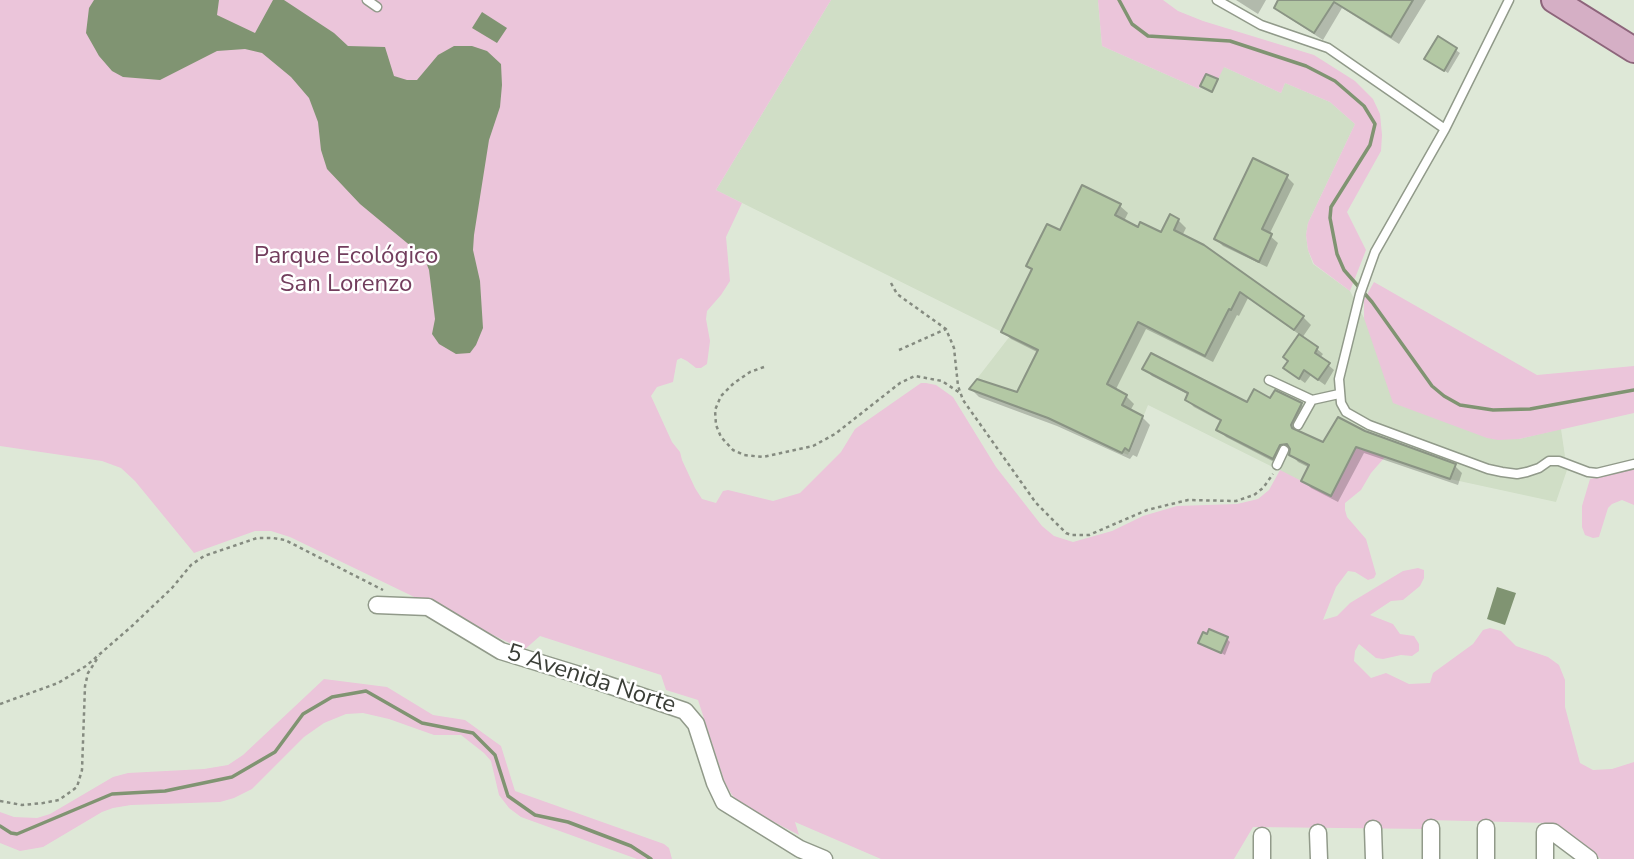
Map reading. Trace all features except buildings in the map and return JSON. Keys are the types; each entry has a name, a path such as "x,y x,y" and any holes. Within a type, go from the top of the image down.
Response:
{"main road":[{"path":"1554,0 1634,50"}],"street":[{"name":"5 Avenida Norte","path":"377,605 414,606 436,610 481,641 519,658 685,711 696,724 724,802 800,849 824,859"},
{"path":"1431,828 1431,859"},
{"path":"1486,828 1486,859"},
{"path":"1373,829 1374,859"},
{"path":"1545,859 1545,832 1553,832 1589,859"},
{"path":"1318,833 1319,859"},
{"path":"1262,836 1262,859"}],"lane":[{"path":"367,0 377,7"},
{"path":"1217,0 1261,25 1328,48 1445,129"},
{"path":"1509,0 1445,129 1375,252 1366,276 1339,379 1339,394 1346,412 1369,425 1488,469 1517,474 1539,468 1549,461 1559,461 1588,472 1597,472 1634,464"},
{"path":"1269,380 1312,400 1339,394"},
{"path":"1298,425 1312,400"},
{"path":"1277,465 1284,450"}],"path":[{"path":"891,283 897,294 946,329 954,348 960,393"},
{"path":"900,350 946,329"},
{"path":"764,367 750,372 734,383 721,396 715,410 716,425 721,437 733,450 755,457 813,446 824,441 906,379 915,376 942,381 960,393 1036,503 1071,536 1089,535 1147,510 1188,500 1229,501 1254,495 1267,484 1277,465"},
{"path":"0,704 58,683 86,666 172,588 191,565 204,555 257,538 285,540 414,606"},
{"path":"0,801 43,803 59,800 77,787 82,770 85,685 88,673 100,653"}],"shaded area":[{"path":"94,0 219,0 217,15 255,33 273,0 284,0 334,33 348,46 385,47 394,76 407,80 417,80 438,55 454,46 472,46 487,51 501,64 500,107 489,140 474,235 473,250 480,281 483,328 470,353 456,354 439,344 432,334 435,319 429,270 424,257 360,204 327,169 321,150 318,122 309,98 291,77 262,53 245,49 217,51 160,80 123,77 112,71 99,56 86,33 89,8"},
{"path":"831,0 1098,0 1102,46 1199,89 1206,74 1224,67 1281,93 1285,83 1330,102 1355,124 1308,223 1306,235 1313,264 1350,291 1364,318 1487,438 1519,439 1561,429 1567,470 1556,502 1450,479 1356,447 1331,496 1148,405 1128,455 1048,418 969,389 1010,336 716,190"},
{"path":"482,12 507,28 497,43 472,28"},
{"path":"1497,587 1516,593 1505,625 1487,619"}],"green space":[{"name":"Parque Ecológico San Lorenzo","path":"0,0 831,0 716,190 742,203 726,237 730,281 707,311 710,341 707,364 696,368 681,358 677,360 673,382 657,387 651,396 702,499 716,503 723,491 728,490 773,501 800,493 841,452 855,429 921,383 936,385 953,397 996,467 1042,526 1054,536 1073,542 1112,531 1143,516 1177,506 1237,504 1258,499 1269,490 1280,470 1331,496 1356,447 1385,457 1361,490 1345,503 1347,517 1366,539 1376,574 1368,580 1348,571 1336,587 1323,620 1337,616 1350,603 1403,571 1418,568 1424,570 1420,586 1403,600 1391,601 1370,615 1393,624 1400,634 1414,636 1419,644 1419,651 1412,656 1401,655 1383,659 1376,658 1359,644 1354,661 1371,678 1386,673 1409,684 1430,683 1433,673 1473,644 1483,630 1490,628 1501,631 1516,646 1548,657 1559,665 1565,680 1565,707 1580,763 1593,770 1612,769 1634,762 1634,859 1601,859 1549,823 1428,820 1427,829 1253,827 1234,859 881,859 795,822 799,835 743,806 725,783 698,700 666,690 661,675 540,636 524,650 290,537 271,531 255,531 194,553 135,481 121,468 102,461 0,446"},
{"path":"1098,0 1163,0 1178,11 1203,21 1314,55 1355,81 1373,99 1380,114 1381,151 1347,212 1366,250 1350,291 1314,264 1306,235 1308,223 1355,124 1330,102 1285,83 1281,93 1224,67 1218,79 1205,74 1199,89 1102,46"},
{"path":"1374,282 1537,375 1634,366 1634,413 1519,439 1498,440 1393,403 1364,318 1364,300"},
{"path":"1634,469 1634,505 1622,500 1612,504 1608,508 1599,537 1585,535 1582,527 1582,506 1590,479"},
{"path":"324,679 387,687 433,715 465,720 501,746 515,791 664,844 669,848 672,859 637,859 521,817 509,808 499,795 491,761 461,735 434,735 363,713 346,714 324,723 304,737 252,789 234,798 220,802 113,808 43,847 20,851 0,843 0,812 14,817 37,818 50,814 113,777 128,773 228,765 243,755"}],"waterway":[{"path":"1119,0 1132,24 1148,36 1230,41 1306,66 1335,81 1364,106 1375,124 1370,145 1331,207 1330,218 1337,254 1344,270 1372,302 1432,386 1444,396 1460,405 1493,410 1530,409 1634,390"},
{"path":"0,826 17,834 112,794 165,791 232,777 275,752 303,714 332,697 366,691 422,723 473,733 495,755 508,796 535,815 568,822 631,846 651,859"}]}
